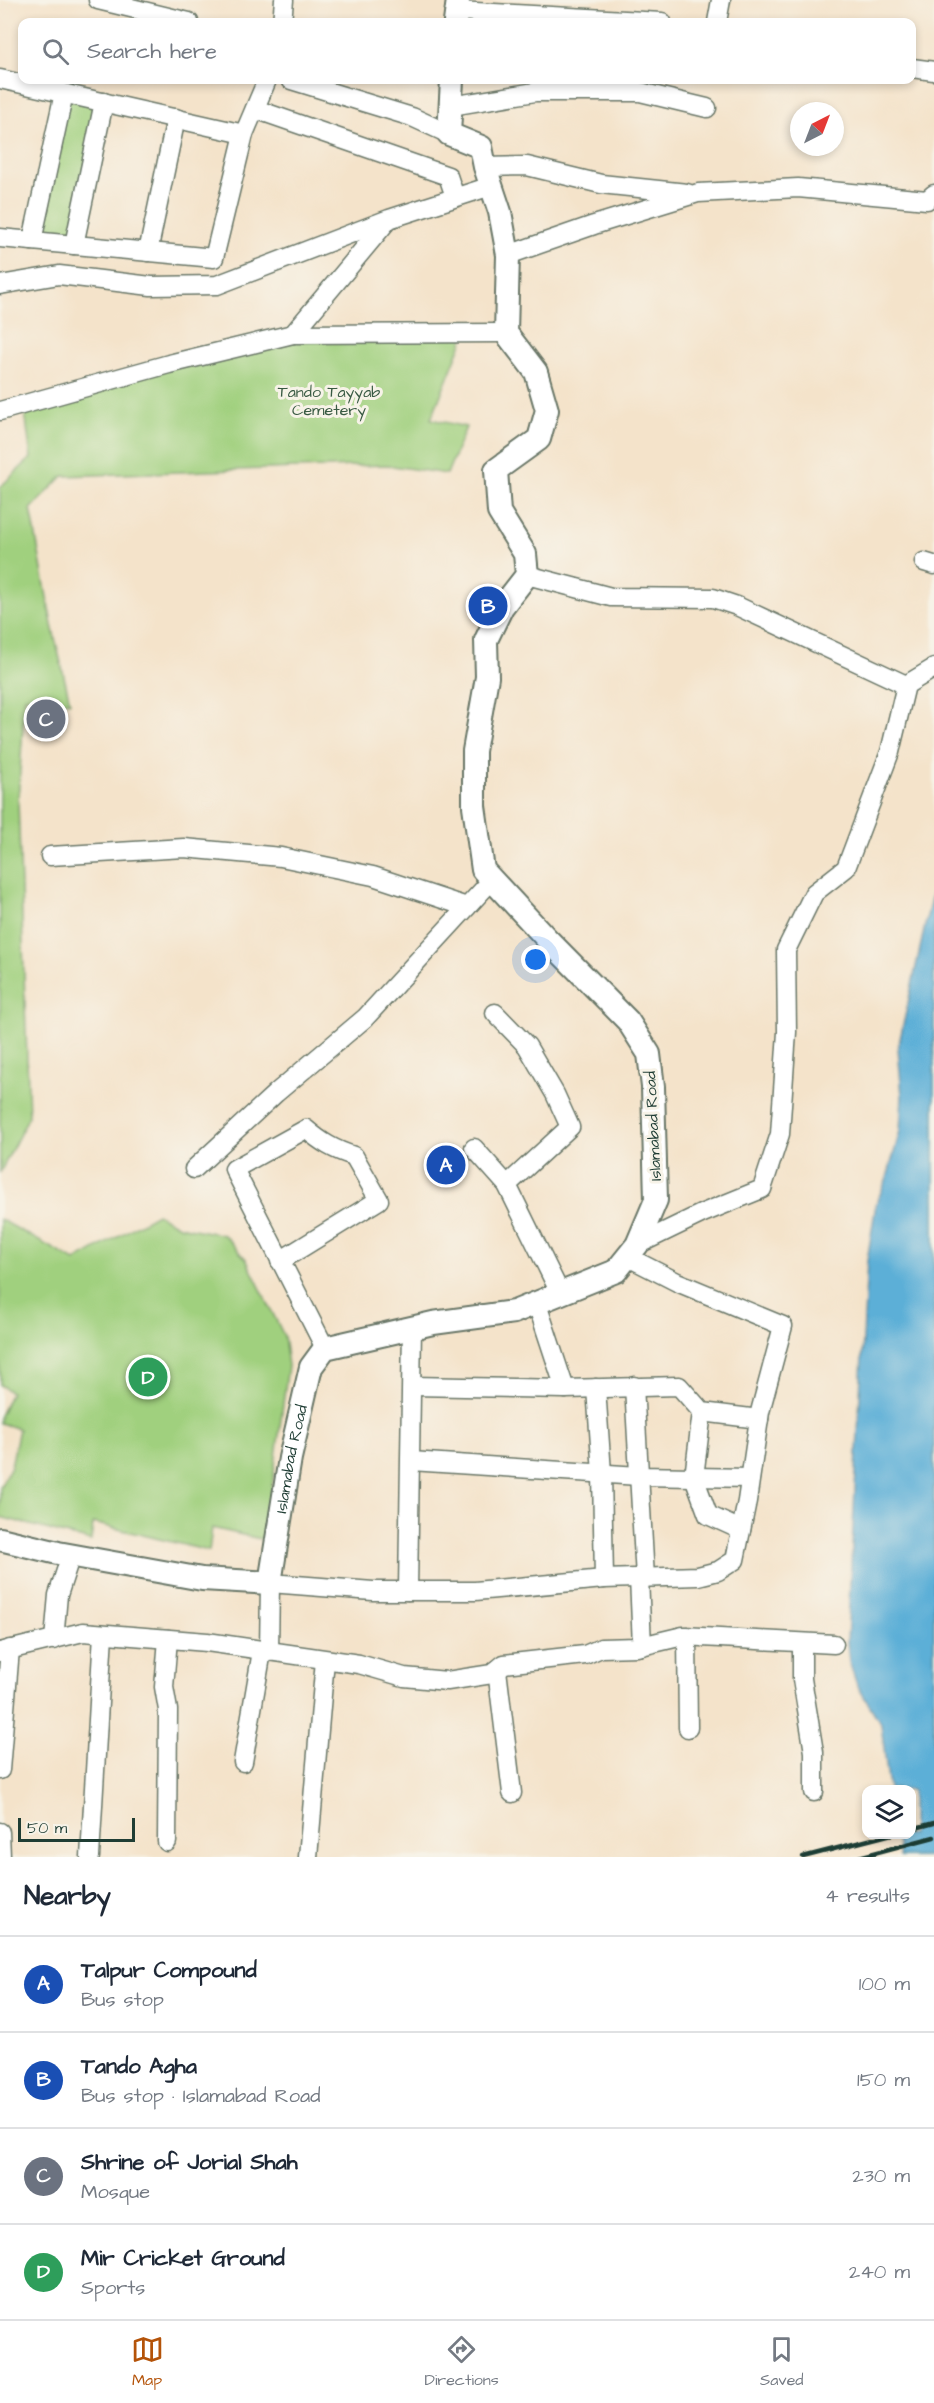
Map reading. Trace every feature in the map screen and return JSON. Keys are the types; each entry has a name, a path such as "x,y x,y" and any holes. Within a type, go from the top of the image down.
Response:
{"street":[{"path":"98,0 172,18"},
{"path":"282,18 284,0"},
{"path":"718,18 721,0"},
{"path":"457,11 587,18"},
{"path":"916,69 934,71"},
{"path":"0,79 18,83"},
{"path":"23,84 244,134"},
{"path":"0,238 214,258 244,134 265,84"},
{"path":"304,84 412,117 481,147 500,212 508,255 506,333 536,372 547,410 539,439 496,470 499,512 525,554 528,575 611,597 713,598 737,606 906,685"},
{"path":"449,134 452,84"},
{"path":"451,106 535,92 640,92 706,108"},
{"path":"32,241 64,93"},
{"path":"74,245 104,102"},
{"path":"255,109 447,176 455,197"},
{"path":"148,252 176,118"},
{"path":"0,285 59,275 151,286 217,285 388,219 455,197 488,176 527,166 601,184 698,193 798,188 927,200 934,194"},
{"path":"508,255 594,225 698,193"},
{"path":"293,334 388,219"},
{"path":"0,411 170,364 293,334 506,333"},
{"name":"Islamabad Road","path":"270,1583 290,1458 312,1367 325,1348 433,1323 514,1312 616,1271 633,1251 656,1200 653,1087 649,1054 628,1021 491,881 483,870 474,806 474,751 487,677 486,640 502,607 528,575"},
{"path":"0,1539 71,1555 202,1579 373,1592 475,1591 604,1579 698,1576 718,1572 735,1560 759,1419 783,1326 677,1282 633,1251 703,1213 762,1189 780,1134 787,1032 786,950 813,893 846,868 890,752 906,685 934,668"},
{"path":"50,856 184,848 281,857 373,876 467,907"},
{"path":"194,1169 276,1093 365,1018 491,881"},
{"path":"495,1013 527,1046 555,1094 570,1127 507,1185"},
{"path":"280,1262 379,1200 354,1156 336,1151 320,1142 306,1129 234,1169 280,1262 325,1348"},
{"path":"474,1148 507,1185 561,1295"},
{"path":"537,1304 565,1389"},
{"path":"408,1591 412,1328"},
{"path":"412,1386 565,1389 679,1386 702,1412 759,1419"},
{"path":"634,1386 639,1476 642,1646"},
{"path":"596,1388 602,1473 604,1579"},
{"path":"702,1412 694,1477 708,1515 741,1530"},
{"path":"411,1461 639,1476 750,1478"},
{"path":"54,1640 58,1595 71,1555"},
{"path":"243,1762 265,1651 270,1583"},
{"path":"0,1770 5,1651 83,1632 207,1642 359,1664 404,1677 447,1682 492,1674 504,1664 585,1655 601,1648 642,1646 687,1636 834,1644"},
{"path":"90,1857 103,1634"},
{"path":"687,1636 688,1728"},
{"path":"167,1842 168,1710 164,1687 168,1640"},
{"path":"802,1643 802,1679 814,1752 814,1792"},
{"path":"308,1857 325,1660"},
{"path":"497,1671 512,1793"},
{"path":"0,1832 0,1857"}],"green space":[{"path":"64,93 104,102 74,245 32,241"},
{"name":"Tando Tayyab Cemetery","path":"466,333 431,419 466,427 447,474 386,465 63,476 31,509 52,625 70,702 25,697 18,801 29,1116 0,1173 0,487 31,458 24,404 293,334"},
{"path":"157,1214 179,1226 224,1235 246,1259 284,1336 288,1366 265,1540 212,1528 209,1551 93,1523 91,1541 0,1517 0,1487 11,1466 19,1429 0,1423 0,1416 11,1392 0,1385 0,1219 75,1261"}],"water":[{"path":"934,885 934,1857 900,1857 897,1839 916,1839 916,1785 889,1785 881,1724 857,1685 849,1661 847,1642 867,1261 876,1204 887,1178 900,1131 902,1096 898,1048"}],"railway":[{"path":"916,1828 934,1823"},
{"path":"859,1857 934,1837"},
{"path":"803,1857 873,1839"}],"place":[{"name":"Tando Agha","path":"488,606"},
{"name":"Shrine of Jorial Shah","path":"46,719"},
{"name":"Talpur Compound","path":"446,1165"},
{"name":"Mir Cricket Ground","path":"148,1377"}]}
